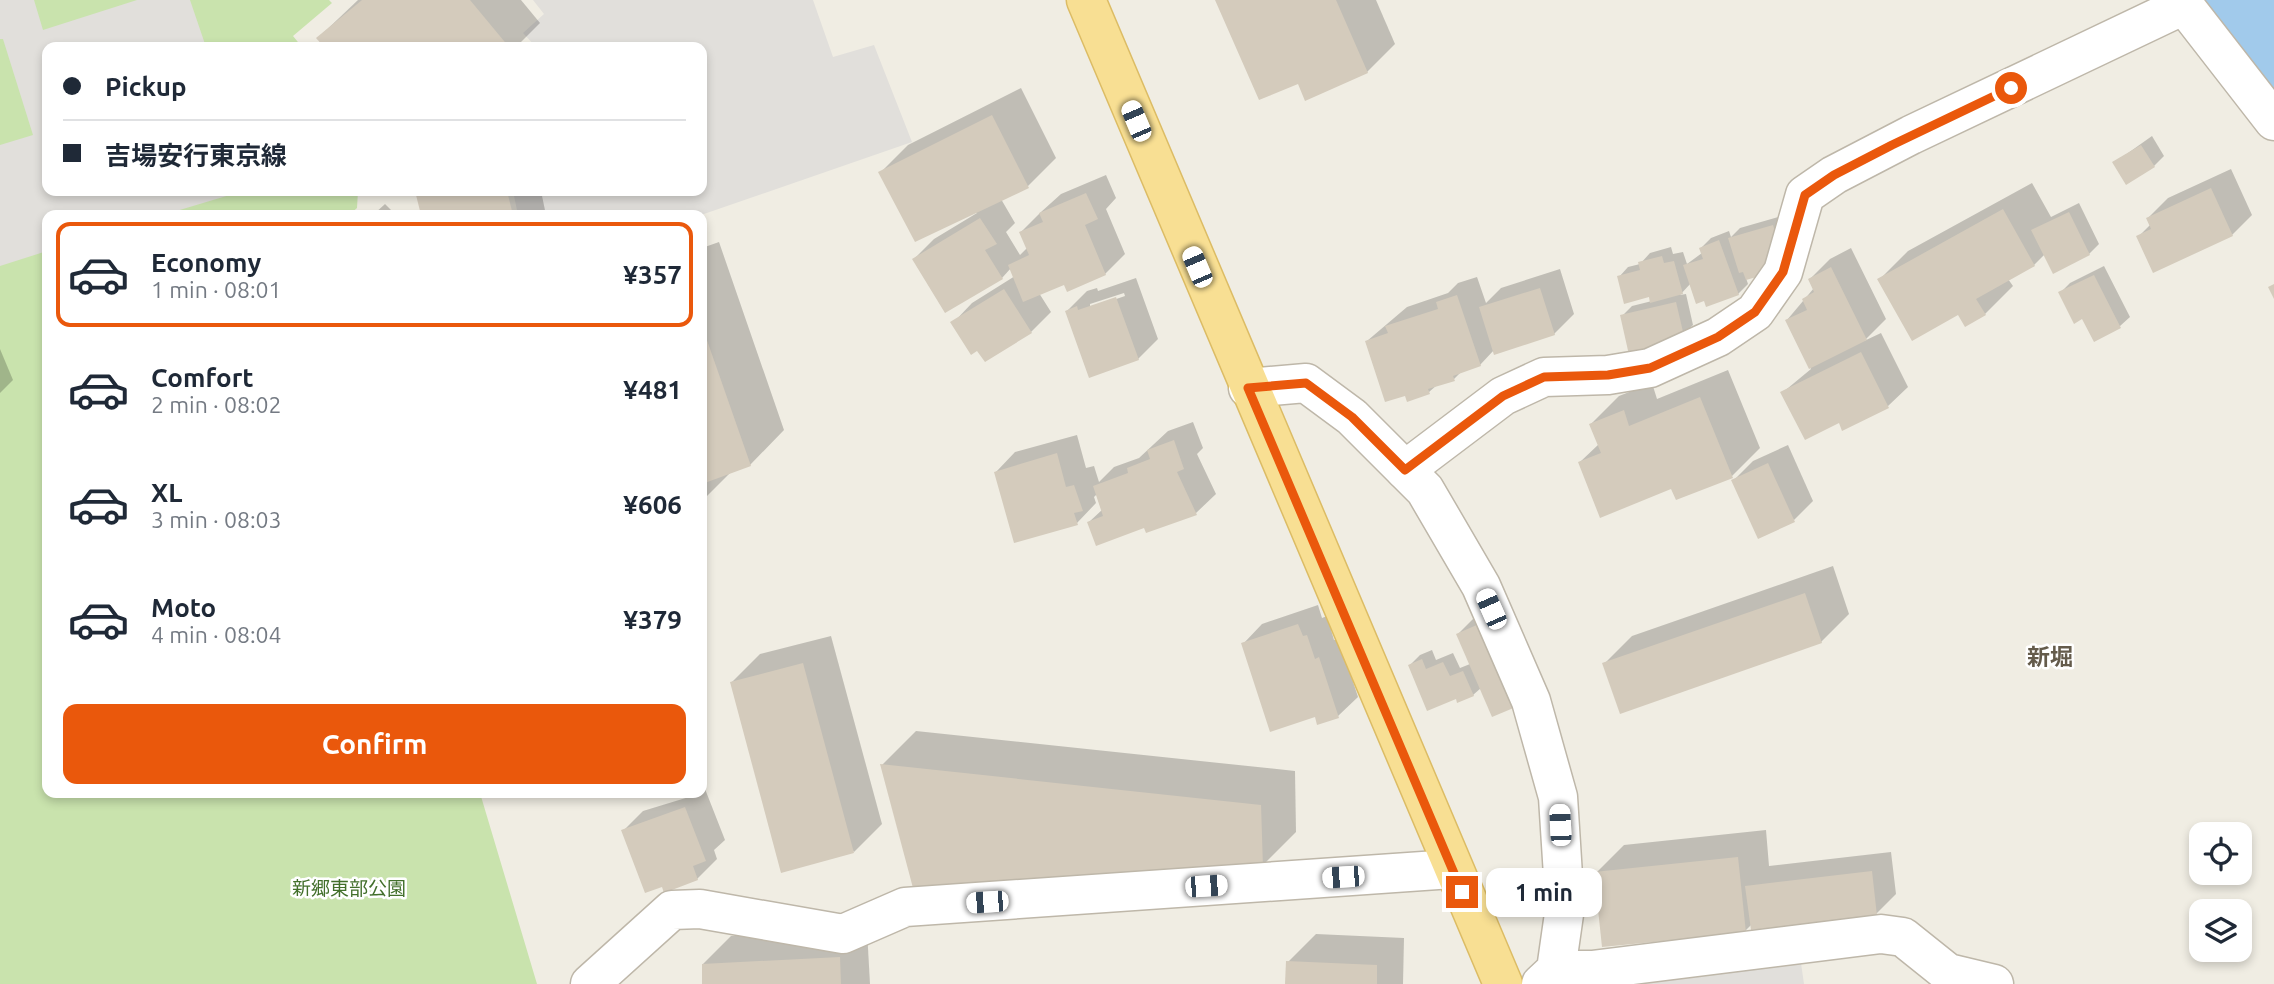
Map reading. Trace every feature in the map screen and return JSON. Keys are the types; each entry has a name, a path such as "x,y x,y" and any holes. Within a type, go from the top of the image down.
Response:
{"main road":[{"path":"1086,0 1248,388 1503,984"}],"street":[{"path":"1405,470 1503,396 1544,377 1608,375 1650,368 1718,337 1755,312 1783,272 1805,195 1834,175 1911,135 2190,5 2274,121"},
{"path":"1248,388 1306,383 1352,417 1426,490 1481,586 1531,701 1558,797 1565,907 1548,977 1881,933 1903,937 1948,973 1994,984"},
{"path":"590,984 672,910 700,909 843,933 905,907 1452,869"}],"green space":[{"name":"新郷東部公園","path":"0,0 329,0 332,3 293,36 298,42 42,42 42,196 358,196 355,210 42,210 42,798 481,798 537,984 0,984"}],"shaded area":[{"path":"0,0 34,0 43,30 137,0 190,0 204,42 42,42 42,196 226,196 180,210 42,210 42,253 0,266 0,145 33,135 3,39 0,39"},
{"path":"533,0 813,0 833,57 874,45 912,142 707,213 707,210 517,210 514,196 707,196 707,42 531,42 523,33 544,14"},
{"path":"1801,963 1804,984 1596,984"}],"building":[{"path":"362,0 470,0 505,42 320,42 316,38"},
{"path":"1215,0 1336,0 1368,73 1305,101 1298,84 1259,100"},
{"path":"992,115 1029,188 915,242 878,172"},
{"path":"2141,145 2155,167 2126,185 2112,162"},
{"path":"2211,188 2233,236 2153,273 2136,236 2151,229 2146,218"},
{"path":"1086,193 1098,219 1085,225 1106,275 1067,292 1064,285 1023,302 1008,265 1029,255 1019,232 1043,222 1039,213"},
{"path":"416,196 508,196 512,210 420,210"},
{"path":"2003,209 2035,266 1976,299 1986,315 1965,327 1958,315 1912,341 1877,279"},
{"path":"2069,212 2090,255 2053,274 2031,230"},
{"path":"980,218 997,244 985,250 1003,279 945,313 912,259"},
{"path":"1773,225 1783,259 1774,272 1746,280 1743,272 1739,273 1728,238"},
{"path":"1719,240 1739,295 1706,307 1704,301 1696,304 1683,265 1703,259 1699,248"},
{"path":"1662,256 1664,263 1674,261 1683,294 1650,303 1649,297 1624,304 1617,276 1640,270 1638,262"},
{"path":"1831,267 1867,340 1809,369 1785,320 1807,310 1802,299 1814,292 1808,279"},
{"path":"2094,275 2121,328 2094,342 2082,319 2074,324 2058,292"},
{"path":"2274,284 2274,299 2268,287"},
{"path":"1540,288 1555,335 1494,355 1479,307"},
{"path":"1004,289 1032,333 985,362 977,351 971,355 950,322"},
{"path":"1457,295 1481,366 1453,376 1455,381 1428,389 1430,394 1407,402 1405,396 1385,402 1365,341 1388,333 1385,326 1438,309 1436,302"},
{"path":"1116,297 1139,360 1089,378 1065,311 1077,306 1078,310"},
{"path":"1676,302 1684,336 1629,355 1620,315"},
{"path":"707,340 751,466 707,482"},
{"path":"1861,352 1889,408 1842,431 1839,423 1805,440 1780,392"},
{"path":"1700,397 1733,478 1676,500 1671,489 1600,518 1578,462 1601,453 1589,424 1624,410 1629,426"},
{"path":"1174,440 1184,469 1177,472 1197,515 1146,533 1144,528 1096,546 1087,522 1103,516 1093,486 1128,473 1127,468 1150,459 1147,450"},
{"path":"1057,453 1066,487 1074,485 1083,511 1074,513 1078,525 1014,543 994,472"},
{"path":"1768,463 1795,522 1758,539 1731,480"},
{"path":"1805,593 1822,643 1620,714 1602,663"},
{"path":"1486,621 1523,704 1492,717 1456,634"},
{"path":"1298,624 1303,636 1307,635 1315,659 1319,657 1339,718 1317,725 1315,717 1270,732 1241,643"},
{"path":"1422,659 1426,669 1443,662 1450,676 1463,671 1474,696 1457,703 1456,699 1427,711 1408,665"},
{"path":"803,663 854,853 781,873 730,682"},
{"path":"880,764 1261,805 1263,868 913,888"},
{"path":"685,807 706,861 693,866 698,880 664,893 662,887 645,893 621,830"},
{"path":"1738,857 1746,933 1602,947 1594,872"},
{"path":"1872,871 1877,916 1751,930 1745,886"},
{"path":"840,957 841,984 702,984 702,964"},
{"path":"1286,961 1377,965 1377,984 1285,984"}],"waterway":[{"path":"2239,0 2274,47"}],"district":[{"name":"新堀","path":"2050,656"}],"route":[{"path":"1462,892 1248,388 1306,383 1352,417 1405,470 1503,396 1544,377 1608,375 1650,368 1718,337 1755,312 1783,272 1805,195 1834,175 1911,135 2011,88"}]}
